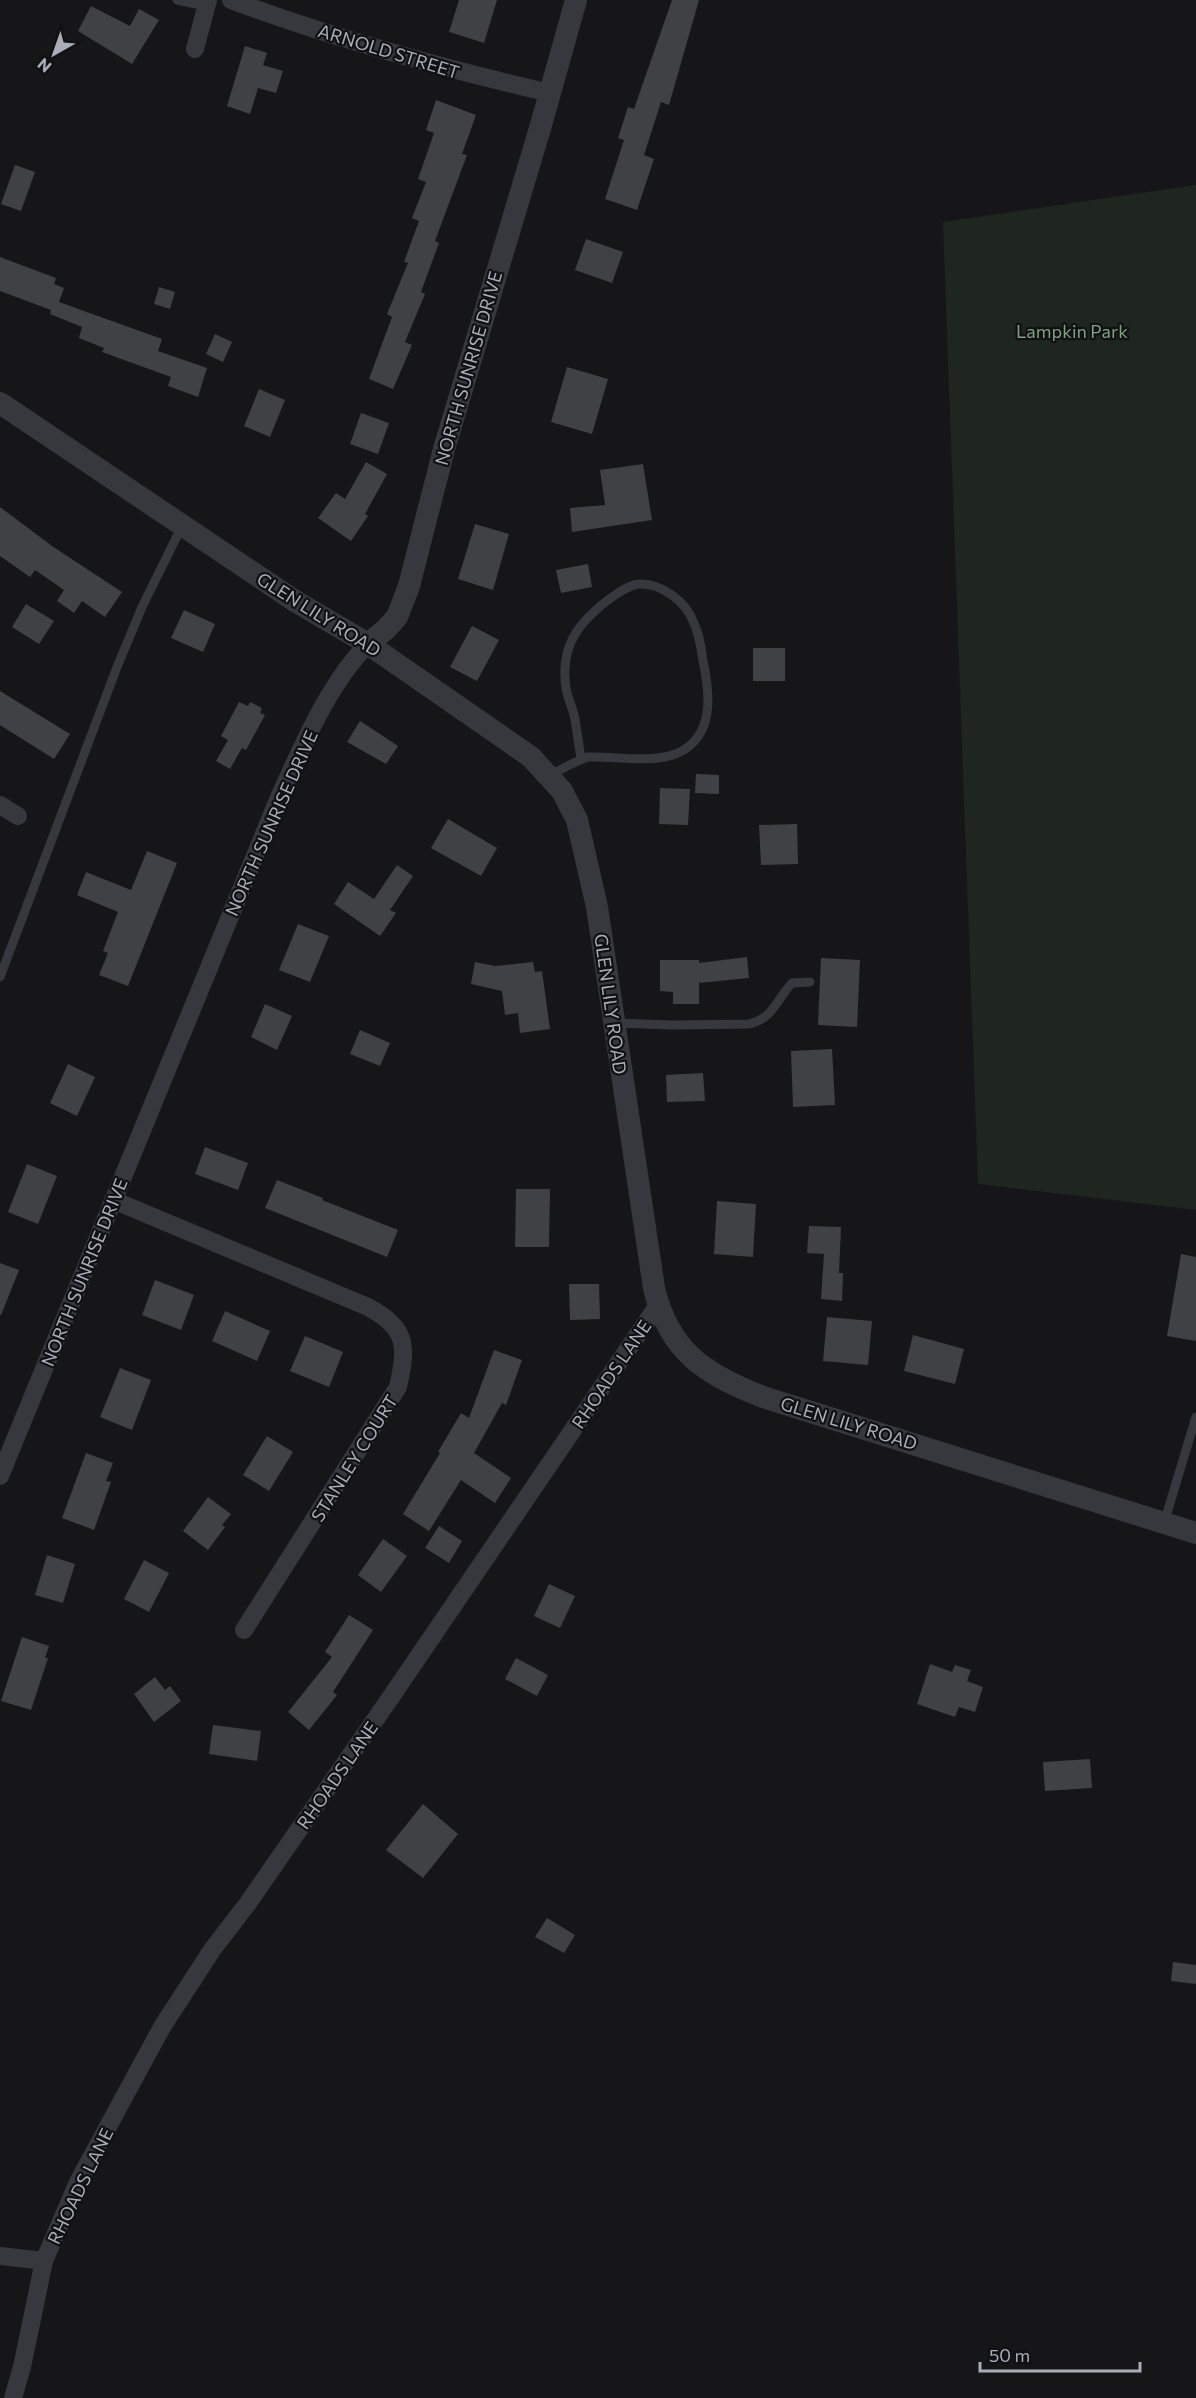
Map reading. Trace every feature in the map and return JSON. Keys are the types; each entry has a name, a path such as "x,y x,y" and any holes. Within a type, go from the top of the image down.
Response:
{"street":[{"name":"ARNOLD STREET","path":"231,0 267,14 408,58 550,93"},
{"name":"NORTH SUNRISE DRIVE","path":"0,1476 280,795 301,749 351,661 397,617 409,586 444,449 576,0"},
{"path":"195,49 207,3"},
{"name":"GLEN LILY ROAD","path":"0,403 295,601 368,644 531,757 562,791 577,820 597,907 658,1305 676,1342 699,1364 728,1383 763,1396 1196,1533"},
{"path":"0,804 18,816"},
{"name":"STANLEY COURT","path":"113,1200 368,1307 386,1317 399,1332 404,1350 398,1387 244,1630"},
{"name":"RHOADS LANE","path":"13,2398 22,2367 44,2261 78,2182 178,2000 386,1704 658,1305"},
{"path":"0,2256 44,2261"}],"lane":[{"path":"177,0 207,3"},
{"path":"0,976 117,667 142,607 183,526"},
{"path":"548,777 588,757 658,759 679,752 693,742 704,726 709,692 693,619 678,601 659,586 639,584 621,591 595,610 575,632 567,648 564,668 566,691 574,717 581,759"},
{"path":"614,1023 673,1025 759,1022 770,1014 792,983 810,982"},
{"path":"1164,1523 1196,1417"}],"green space":[{"name":"Lampkin Park","path":"1196,185 1196,1210 978,1184 943,222"}],"building":[{"path":"459,0 497,0 484,43 449,32"},
{"path":"672,0 699,0 669,105 661,102 644,155 654,159 637,210 605,199 624,140 618,138 628,107 634,109"},
{"path":"91,6 130,26 139,9 159,20 132,64 78,31"},
{"path":"245,46 267,53 263,65 283,71 276,93 258,88 250,114 227,106"},
{"path":"436,100 476,115 462,154 467,155 435,241 439,243 421,292 425,294 405,342 412,345 393,389 369,379 392,317 387,314 408,263 404,262 419,221 412,218 426,182 418,179 434,133 426,130"},
{"path":"15,165 35,172 21,211 1,204"},
{"path":"586,239 623,252 612,283 575,270"},
{"path":"0,257 56,278 54,284 64,288 59,302 162,339 158,351 207,368 198,397 168,386 171,377 102,352 104,348 79,338 82,327 50,314 51,310 0,291"},
{"path":"159,287 175,292 170,309 154,304"},
{"path":"215,334 232,342 223,362 206,354"},
{"path":"567,367 608,379 592,434 551,422"},
{"path":"259,389 285,400 270,437 244,426"},
{"path":"361,413 389,423 378,454 350,444"},
{"path":"366,462 387,474 365,514 368,516 351,541 318,518 336,493 345,499"},
{"path":"643,464 652,520 572,532 570,508 605,505 600,470"},
{"path":"0,507 52,546 122,592 105,617 82,601 74,613 57,601 64,590 35,570 30,577 0,556"},
{"path":"475,524 509,534 493,590 458,579"},
{"path":"588,564 592,587 561,593 556,570"},
{"path":"26,604 54,621 39,644 12,627"},
{"path":"184,610 215,624 203,652 171,638"},
{"path":"472,626 499,640 477,681 450,667"},
{"path":"753,648 785,648 785,681 753,681"},
{"path":"0,691 70,734 54,759 0,725"},
{"path":"239,702 248,706 250,702 262,708 260,713 265,715 246,750 242,748 230,769 216,761 228,740 221,736"},
{"path":"360,721 398,746 386,764 347,742"},
{"path":"696,774 719,775 719,794 695,793"},
{"path":"660,788 690,789 688,825 659,824"},
{"path":"448,819 497,848 481,876 431,848"},
{"path":"797,824 798,864 761,865 759,825"},
{"path":"147,851 177,863 128,986 99,975 108,953 103,951 118,912 77,895 86,872 131,890"},
{"path":"397,865 413,876 390,910 396,913 380,936 334,904 348,882 374,899"},
{"path":"298,924 329,936 310,982 279,970"},
{"path":"747,957 749,978 699,983 699,1004 673,1004 673,992 660,991 660,960 699,960 699,963"},
{"path":"821,958 860,960 857,1027 818,1025"},
{"path":"475,962 495,966 533,962 535,972 542,971 550,1029 520,1033 518,1013 505,1015 502,991 471,984"},
{"path":"265,1004 292,1016 277,1050 251,1037"},
{"path":"360,1030 390,1043 380,1066 350,1054"},
{"path":"832,1049 835,1105 793,1107 791,1051"},
{"path":"68,1064 95,1077 77,1116 50,1103"},
{"path":"703,1073 705,1101 667,1102 666,1075"},
{"path":"205,1147 248,1163 238,1190 195,1174"},
{"path":"27,1164 57,1176 38,1224 8,1212"},
{"path":"277,1180 398,1230 387,1257 265,1208"},
{"path":"516,1189 550,1189 549,1247 515,1247"},
{"path":"717,1201 756,1204 753,1257 714,1254"},
{"path":"809,1226 841,1227 839,1273 843,1273 842,1301 821,1299 824,1254 807,1253"},
{"path":"1181,1254 1196,1257 1196,1341 1167,1336"},
{"path":"0,1263 19,1270 1,1315 0,1315"},
{"path":"155,1280 194,1295 181,1330 142,1315"},
{"path":"569,1284 599,1284 600,1319 570,1320"},
{"path":"225,1311 270,1331 257,1361 212,1341"},
{"path":"827,1317 872,1321 868,1365 823,1361"},
{"path":"913,1335 964,1349 955,1384 904,1371"},
{"path":"305,1336 343,1352 329,1387 290,1371"},
{"path":"494,1350 522,1360 506,1405 502,1403 474,1453 511,1478 495,1503 461,1480 429,1531 403,1514 461,1413 469,1418"},
{"path":"120,1368 151,1380 132,1430 100,1417"},
{"path":"267,1436 293,1452 269,1491 243,1475"},
{"path":"86,1453 113,1463 106,1481 111,1482 94,1530 62,1518"},
{"path":"208,1497 231,1514 222,1525 225,1527 208,1550 183,1531"},
{"path":"439,1526 462,1541 449,1563 425,1548"},
{"path":"383,1539 407,1556 381,1592 358,1575"},
{"path":"47,1555 75,1564 63,1603 35,1595"},
{"path":"144,1560 169,1573 149,1612 124,1599"},
{"path":"549,1584 575,1596 560,1628 534,1616"},
{"path":"349,1615 373,1630 333,1692 337,1695 309,1730 288,1712 332,1657 325,1652"},
{"path":"22,1637 49,1646 45,1658 48,1658 31,1710 1,1701"},
{"path":"516,1658 548,1675 537,1696 505,1679"},
{"path":"930,1664 952,1672 955,1665 971,1670 967,1681 983,1687 975,1712 959,1707 955,1717 917,1704"},
{"path":"155,1677 165,1690 170,1686 181,1701 154,1722 134,1694"},
{"path":"213,1725 261,1731 257,1761 209,1754"},
{"path":"1090,1759 1092,1788 1045,1791 1043,1762"},
{"path":"423,1804 458,1834 423,1878 386,1850"},
{"path":"547,1918 575,1935 564,1953 535,1937"},
{"path":"1173,1962 1196,1965 1196,1984 1171,1981"}]}
